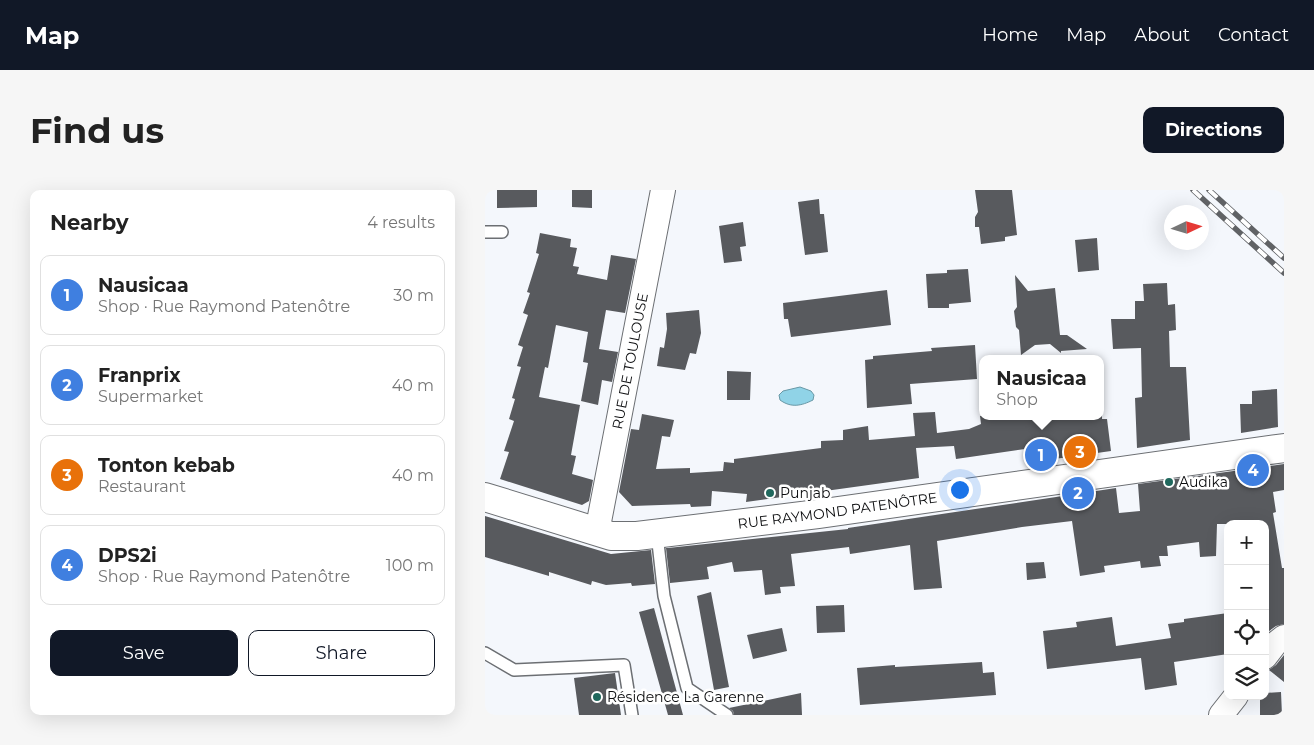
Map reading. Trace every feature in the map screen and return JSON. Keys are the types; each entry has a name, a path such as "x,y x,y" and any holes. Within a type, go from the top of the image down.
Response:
{"main road":[{"name":"RUE RAYMOND PATENÔTRE","path":"485,497 611,536 637,536 819,514 1284,448"}],"street":[{"name":"RUE DE TOULOUSE","path":"597,532 663,190"},
{"path":"1267,655 1275,644 1284,637"},
{"path":"1221,715 1233,700"}],"lane":[{"path":"485,232 502,232"},
{"path":"657,533 665,596 687,688 727,715"},
{"path":"485,653 514,670 624,665 632,715"}],"water":[{"path":"800,387 811,391 814,395 813,400 796,405 780,400 779,395 783,391"}],"building":[{"path":"497,190 537,190 537,207 497,208"},
{"path":"572,190 592,190 592,208 572,207"},
{"path":"975,190 1012,190 1017,235 1005,237 1005,241 981,244 979,227 975,227 975,217 978,212"},
{"path":"819,199 820,214 824,214 828,252 805,255 798,202"},
{"path":"743,222 746,246 740,247 742,261 724,263 719,226"},
{"path":"540,233 571,239 570,247 577,248 573,266 579,267 577,274 607,280 611,255 636,259 625,313 606,310 599,349 618,352 612,382 602,380 598,405 581,401 588,363 583,362 588,332 556,325 548,368 545,367 539,397 580,405 571,455 576,456 572,474 593,480 589,501 582,505 500,479 509,452 504,451 514,421 509,419 515,399 512,398 521,367 517,366 523,347 518,345 528,315 523,313 530,293 527,292 539,254 536,253"},
{"path":"1097,238 1099,270 1078,272 1075,240"},
{"path":"968,269 971,302 949,304 949,308 928,308 926,274"},
{"path":"1015,275 1028,291 1055,288 1060,335 1067,335 1087,349 1061,351 1061,353 1050,344 1035,345 1021,355 1019,330 1016,327 1014,311 1017,307"},
{"path":"1167,283 1168,305 1175,304 1176,330 1169,331 1170,367 1186,367 1190,440 1137,448 1135,398 1142,397 1141,348 1113,349 1111,319 1135,319 1135,301 1144,301 1143,284"},
{"path":"887,290 891,325 791,337 788,319 784,319 783,303"},
{"path":"699,310 701,333 696,354 690,353 685,370 657,366 660,347 664,348 667,329 666,313"},
{"path":"975,345 977,379 910,384 912,404 867,408 865,360 873,359 873,356 932,351 931,348"},
{"path":"727,371 751,372 750,400 727,400"},
{"path":"1277,389 1278,427 1241,433 1240,404 1252,404 1252,391"},
{"path":"935,412 937,433 969,429 981,424 980,420 1107,419 1111,451 1033,462 1032,448 956,459 954,446 916,448 919,478 746,502 747,494 712,491 711,506 691,507 690,504 632,506 619,492 631,429 639,430 642,414 674,420 670,437 662,436 656,469 690,468 690,473 723,471 724,462 734,463 734,459 821,448 821,441 843,440 843,430 868,426 869,440 915,436 913,413"},
{"path":"1284,464 1284,490 1273,492 1276,512 1273,513 1282,568 1284,568 1284,624 1276,626 1269,631 1269,520 1224,520 1224,524 1217,524 1216,556 1200,557 1199,542 1167,546 1168,556 1159,556 1161,566 1141,568 1140,561 1104,566 1105,572 1080,576 1072,521 937,541 942,588 914,590 910,545 850,554 849,547 791,554 795,586 780,587 781,593 765,595 762,570 734,572 732,562 707,567 709,579 670,583 666,548 848,529 1116,488 1119,513 1140,511 1138,484"},
{"path":"485,516 611,554 651,550 655,584 632,586 631,583 606,585 592,581 591,585 549,572 549,576 485,557"},
{"path":"1044,562 1046,578 1027,580 1026,563"},
{"path":"711,592 729,687 714,690 697,596"},
{"path":"844,605 845,632 817,633 816,606"},
{"path":"654,608 683,715 668,715 639,612"},
{"path":"1224,614 1224,655 1174,662 1177,685 1145,690 1141,658 1047,669 1043,631 1077,627 1076,622 1112,617 1116,646 1171,638 1168,624 1184,622 1184,619"},
{"path":"782,628 787,651 753,659 747,635"},
{"path":"1284,655 1284,682 1269,670"},
{"path":"982,662 983,673 994,672 996,695 860,705 857,668"},
{"name":"Résidence La Garenne","path":"615,673 621,715 579,715 574,678"},
{"path":"1281,692 1282,715 1260,715 1260,700 1269,700 1269,693"},
{"path":"801,693 802,715 734,715 733,711 729,708"}],"railway":[{"path":"1193,190 1284,273"},
{"path":"1209,190 1284,258"}],"place":[{"name":"Tonton kebab","path":"1080,452"},
{"name":"Nausicaa","path":"1041,455"},
{"name":"DPS2i","path":"1253,470"},
{"name":"Audika","path":"1169,482"},
{"name":"Punjab","path":"770,493"},
{"name":"Franprix","path":"1078,493"},
{"name":"Résidence La Garenne","path":"597,697"}]}
